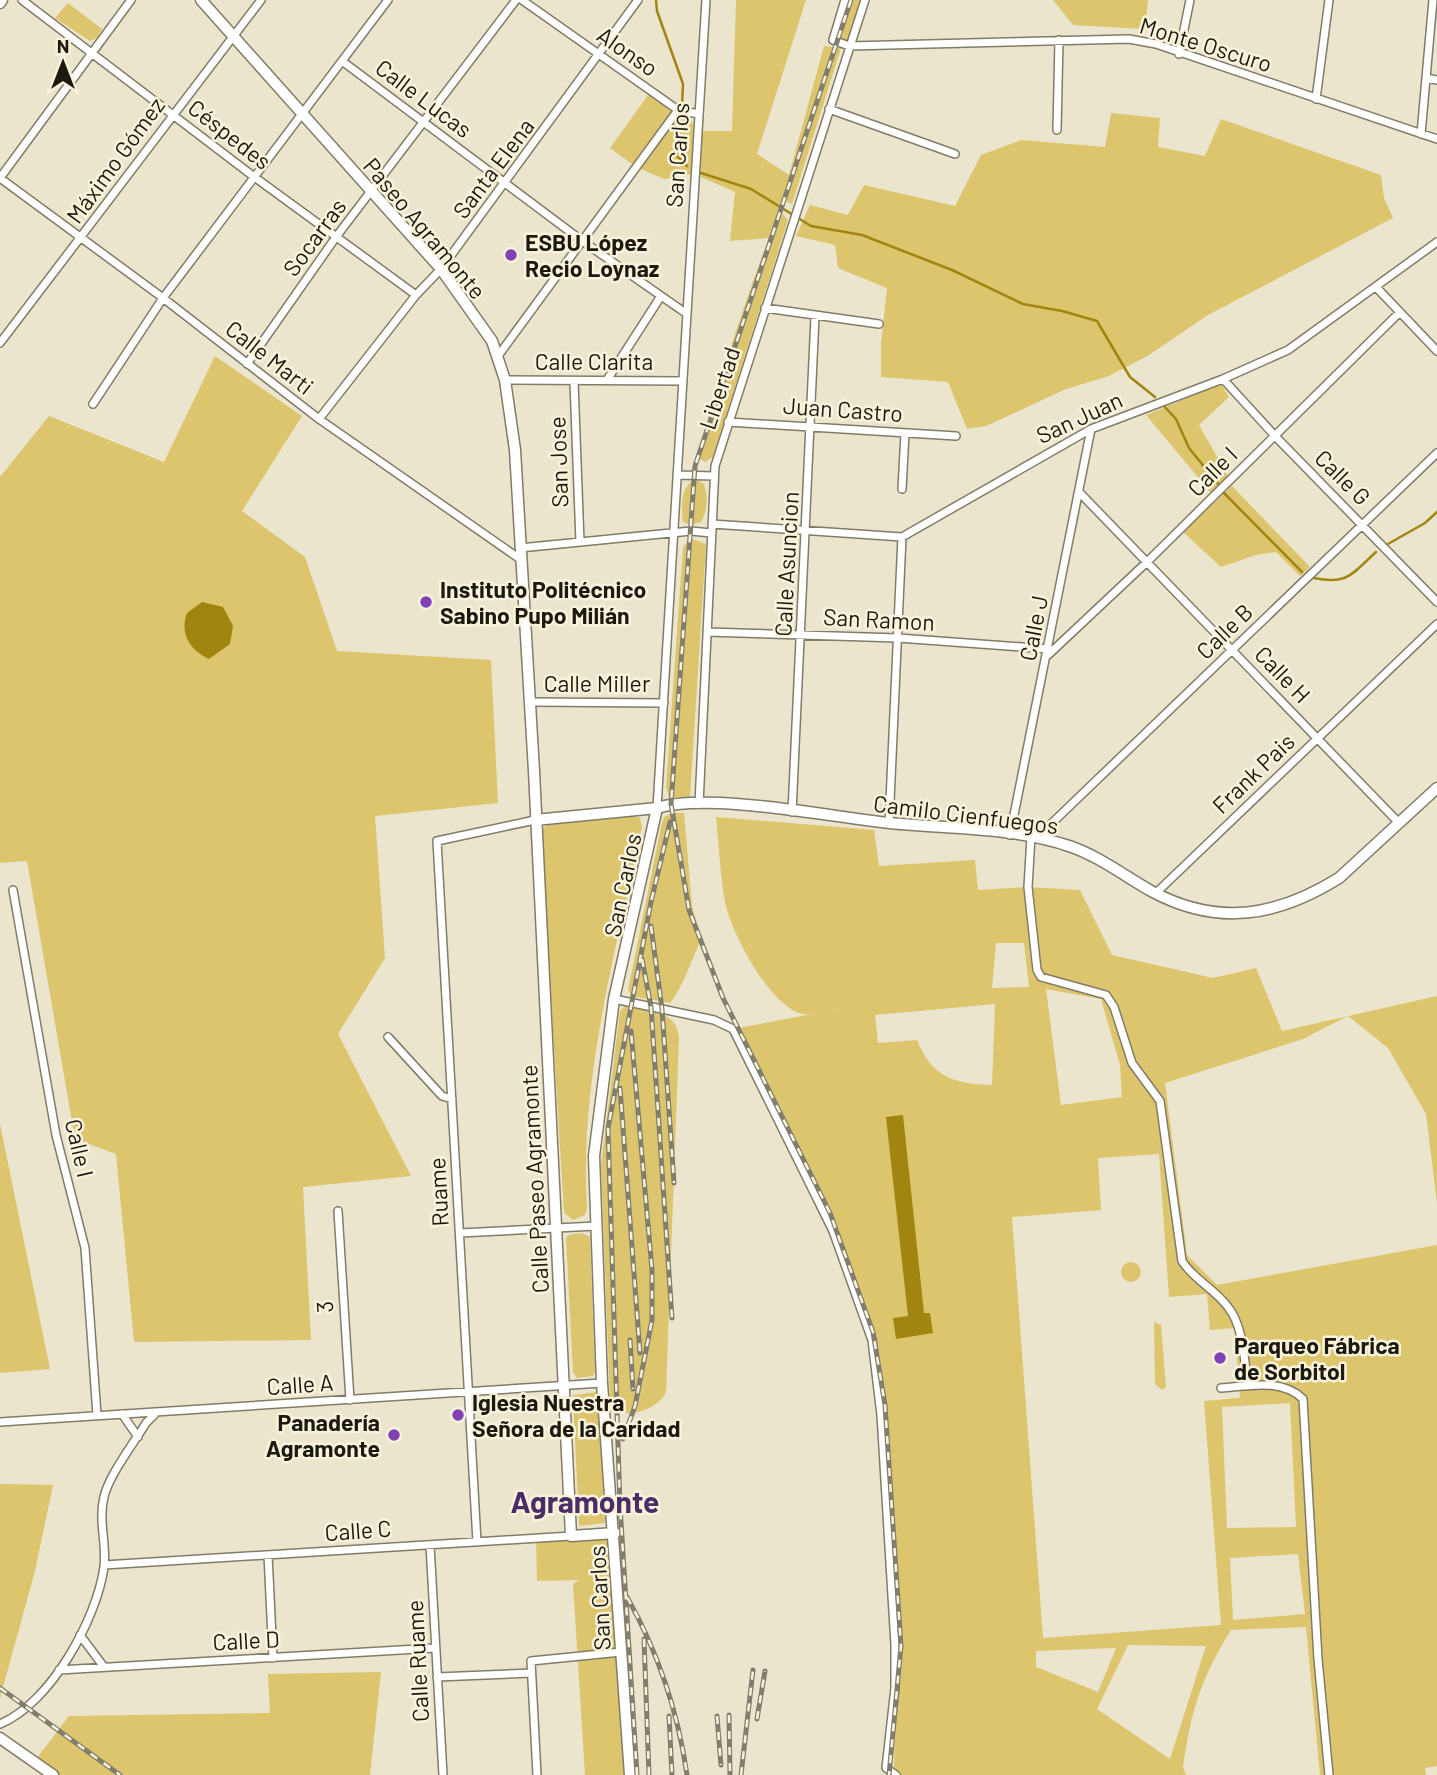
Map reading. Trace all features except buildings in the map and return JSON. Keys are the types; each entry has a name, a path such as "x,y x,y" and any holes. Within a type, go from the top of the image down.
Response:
{"street":[{"name":"Céspedes","path":"22,0 253,176 416,295"},
{"path":"0,178 131,0"},
{"name":"Paseo Agramonte","path":"201,0 441,269 492,341 505,380 513,417 535,820"},
{"name":"Máximo Gómez","path":"0,343 82,237 172,113 261,0"},
{"path":"93,404 163,298 387,0"},
{"name":"Alonso","path":"519,0 678,110"},
{"name":"Socarras","path":"247,364 336,237 519,0"},
{"name":"Santa Elena","path":"319,419 506,184 638,0"},
{"name":"San Carlos","path":"630,1775 603,1383 594,1156 614,999 627,952 657,808 706,0"},
{"name":"Monte Oscuro","path":"845,0 833,38 837,43 849,46 1129,39 1156,44 1179,54 1437,139"},
{"name":"Libertad","path":"699,804 714,476 728,422 865,0"},
{"path":"1179,54 1190,0"},
{"path":"1316,99 1329,0"},
{"path":"1421,134 1433,0"},
{"path":"1057,130 1059,40"},
{"name":"Calle Lucas","path":"342,61 581,240 687,314"},
{"path":"1426,78 1437,80"},
{"path":"829,109 955,154"},
{"path":"498,356 678,110 699,114"},
{"name":"Calle Marti","path":"0,178 163,298 319,419 520,559"},
{"name":"San Juan","path":"902,537 1091,429 1223,379 1288,350 1437,242"},
{"path":"1376,287 1437,351"},
{"path":"607,380 661,296"},
{"path":"765,308 879,324"},
{"name":"Calle I","path":"1048,652 1147,562 1401,312"},
{"name":"Calle Asuncion","path":"792,812 815,317"},
{"name":"Calle G","path":"1223,379 1437,602"},
{"name":"Calle Clarita","path":"505,380 683,381"},
{"name":"San Jose","path":"574,382 580,542"},
{"name":"Juan Castro","path":"728,422 956,436"},
{"name":"Calle J","path":"1010,835 1091,429"},
{"path":"902,489 905,433"},
{"name":"Calle B","path":"1036,838 1437,453"},
{"path":"677,475 714,476"},
{"name":"Calle H","path":"1080,493 1399,823"},
{"path":"712,524 902,537 889,823"},
{"path":"520,548 674,533 711,533"},
{"name":"Frank Pais","path":"1156,893 1437,624"},
{"name":"San Ramon","path":"707,632 898,638 1048,652"},
{"name":"Calle Miller","path":"530,702 664,703"},
{"name":"Camilo Cienfuegos","path":"437,841 535,820 657,808 671,804 792,812 1036,838 1081,851 1156,893 1196,908 1226,913 1277,909 1301,900 1339,878 1437,788"},
{"name":"Calle Paseo Agramonte","path":"535,820 571,1536"},
{"path":"1036,838 1028,887 1037,970 1041,977 1105,995 1114,1007 1132,1063 1160,1101 1182,1261 1234,1315 1248,1386"},
{"name":"Ruame","path":"437,841 477,1542"},
{"name":"Calle I","path":"13,890 56,1135 85,1248 97,1415"},
{"path":"614,999 713,1020 733,1029 818,1199 862,1307 872,1340 886,1482 895,1688 886,1768 896,1775"},
{"path":"387,1037 442,1096 452,1099"},
{"name":"3","path":"338,1211 350,1400"},
{"path":"460,1233 596,1226"},
{"name":"Calle A","path":"0,1422 603,1383"},
{"path":"1221,1388 1273,1385 1294,1390 1303,1399 1318,1659 1329,1775"},
{"path":"0,1724 27,1707 59,1670 80,1635 98,1596 104,1565 104,1494 138,1437 156,1413"},
{"path":"122,1414 138,1437"},
{"name":"Calle C","path":"104,1565 615,1533"},
{"name":"Calle Ruame","path":"430,1545 443,1775"},
{"path":"268,1555 273,1658"},
{"path":"80,1635 104,1667"},
{"name":"Calle D","path":"59,1670 435,1648"},
{"path":"537,1775 531,1661 621,1652"},
{"path":"437,1677 531,1673"},
{"path":"0,1738 53,1775"}],"shaded area":[{"path":"736,0 806,0 757,154 789,175 824,46 841,48 792,204 784,200 786,186 776,216 779,210 788,220 713,457 705,462 698,458 706,430 749,292 769,238 730,241 735,192 701,177 695,136 692,174 664,179 636,167 610,148 651,91 691,119 695,131 732,131"},
{"path":"845,0 865,0 849,46 837,42 834,33"},
{"path":"1053,0 1148,0 1145,29 1073,25"},
{"path":"68,3 102,29 97,38 90,41 55,18"},
{"path":"1111,113 1160,118 1158,147 1205,156 1221,119 1381,175 1384,198 1393,218 1208,315 1149,355 1109,376 1066,389 986,426 967,429 948,382 881,377 881,344 887,288 838,268 835,245 796,236 810,205 848,215 864,185 955,206 981,155 1021,140 1105,147"},
{"path":"215,356 302,416 242,511 305,557 337,651 491,660 498,803 375,816 385,958 338,1034 411,1176 303,1187 311,1340 134,1342 116,1154 75,1139 27,861 0,863 0,477 49,416 164,462"},
{"path":"1221,384 1229,397 1199,425 1229,478 1212,494 1146,415"},
{"path":"696,479 704,484 706,508 701,522 690,525 683,522 683,497 687,486"},
{"path":"1232,486 1310,567 1300,576 1276,552 1256,555 1221,567 1183,532"},
{"path":"690,538 706,544 690,797 669,798 666,787 683,547"},
{"path":"202,602 223,607 233,626 230,644 209,659 188,641 185,628 187,613"},
{"path":"672,813 684,813 692,905 701,940 670,1003 631,996 628,990 661,827 664,817"},
{"path":"631,815 640,818 642,827 611,968 594,1064 586,1160 587,1208 585,1215 573,1220 564,1213 541,832 547,824"},
{"path":"716,817 874,830 879,866 975,860 978,890 1028,887 1080,890 1112,955 1213,978 1256,968 1282,1031 1348,1016 1303,1039 1165,1083 1187,1255 1217,1285 1437,1245 1437,1766 1425,1768 1426,1775 1320,1775 1306,1627 1231,1630 1199,1695 1186,1747 1183,1767 1186,1775 894,1775 895,1688 888,1509 873,1332 830,1213 733,1029 813,1014 802,1014 777,998 754,967 735,931 725,902","holes":["996,943 1024,943 1029,987 992,988","1046,989 1101,999 1120,1065 1122,1097 1061,1105","995,1004 992,1085 966,1083 945,1076 930,1062 917,1040 878,1043 875,1015","1159,1154 1169,1297 1207,1294 1210,1330 1235,1328 1240,1398 1204,1401 1221,1625 1043,1638 1012,1217 1101,1210 1098,1158","1290,1403 1296,1527 1227,1528 1222,1407","1298,1554 1305,1614 1233,1620 1230,1558","1128,1645 1206,1646 1170,1759 1097,1709","1116,1648 1098,1692 1036,1667 1036,1651"]},
{"path":"1437,996 1437,1203 1426,1114 1388,1048 1348,1016"},
{"path":"625,1006 652,1010 667,1017 677,1029 679,1038 666,1391 659,1402 645,1410 630,1413 617,1411 610,1402 601,1165 620,1011"},
{"path":"903,1115 924,1313 930,1313 933,1333 896,1339 893,1318 908,1316 886,1117"},
{"path":"0,1124 50,1369 0,1373"},
{"path":"582,1233 590,1237 595,1372 593,1376 577,1378 573,1372 566,1238 568,1235"},
{"path":"1131,1262 1138,1265 1141,1272 1138,1279 1131,1282 1124,1279 1121,1272 1124,1265"},
{"path":"1154,1322 1161,1325 1166,1387 1162,1390 1155,1384"},
{"path":"597,1392 605,1523 579,1526 573,1395"},
{"path":"0,1484 53,1485 35,1571 0,1698"},
{"path":"615,1533 630,1775 585,1775 573,1584 579,1580 537,1581 536,1538"},
{"path":"381,1672 370,1775 53,1775 34,1762 69,1716 270,1713 268,1674"}],"waterway":[{"path":"656,0 657,11 683,84 682,106"},
{"path":"680,112 677,156 687,166"},
{"path":"701,173 751,189 811,226 862,235 952,270 1023,304 1097,321 1130,377 1155,397"},
{"path":"1163,405 1176,419 1189,448 1219,485"},
{"path":"1223,492 1302,572"},
{"path":"1388,544 1425,523 1437,512"},
{"path":"1314,578 1342,579 1355,572 1376,552"}],"railway":[{"path":"851,0 695,466 671,804 689,910 723,998 830,1213 873,1332 885,1405 901,1646 889,1775"},
{"path":"637,1775 620,1506 608,1128 651,902 670,822"},
{"path":"651,926 662,1009 674,1183"},
{"path":"642,959 651,1007 672,1318"},
{"path":"623,1439 635,1406 652,1320 652,1270 631,1031"},
{"path":"620,1088 640,1353"},
{"path":"630,1340 633,1389"},
{"path":"627,1597 648,1639 665,1683 678,1728 687,1775"},
{"path":"644,1639 649,1775"},
{"path":"741,1775 753,1670"},
{"path":"757,1719 765,1671"},
{"path":"0,1688 120,1775"},
{"path":"729,1715 730,1775"},
{"path":"669,1716 672,1775"},
{"path":"717,1716 721,1765"}],"place":[{"name":"ESBU López Recio Loynaz","path":"511,255"},
{"name":"Instituto Politécnico Sabino Pupo Milián","path":"426,602"},
{"name":"Parqueo Fábrica de Sorbitol","path":"1220,1358"},
{"name":"Iglesia Nuestra Señora de la Caridad","path":"458,1415"},
{"name":"Panadería Agramonte","path":"394,1435"}],"district":[{"name":"Agramonte","path":"585,1501"}]}
